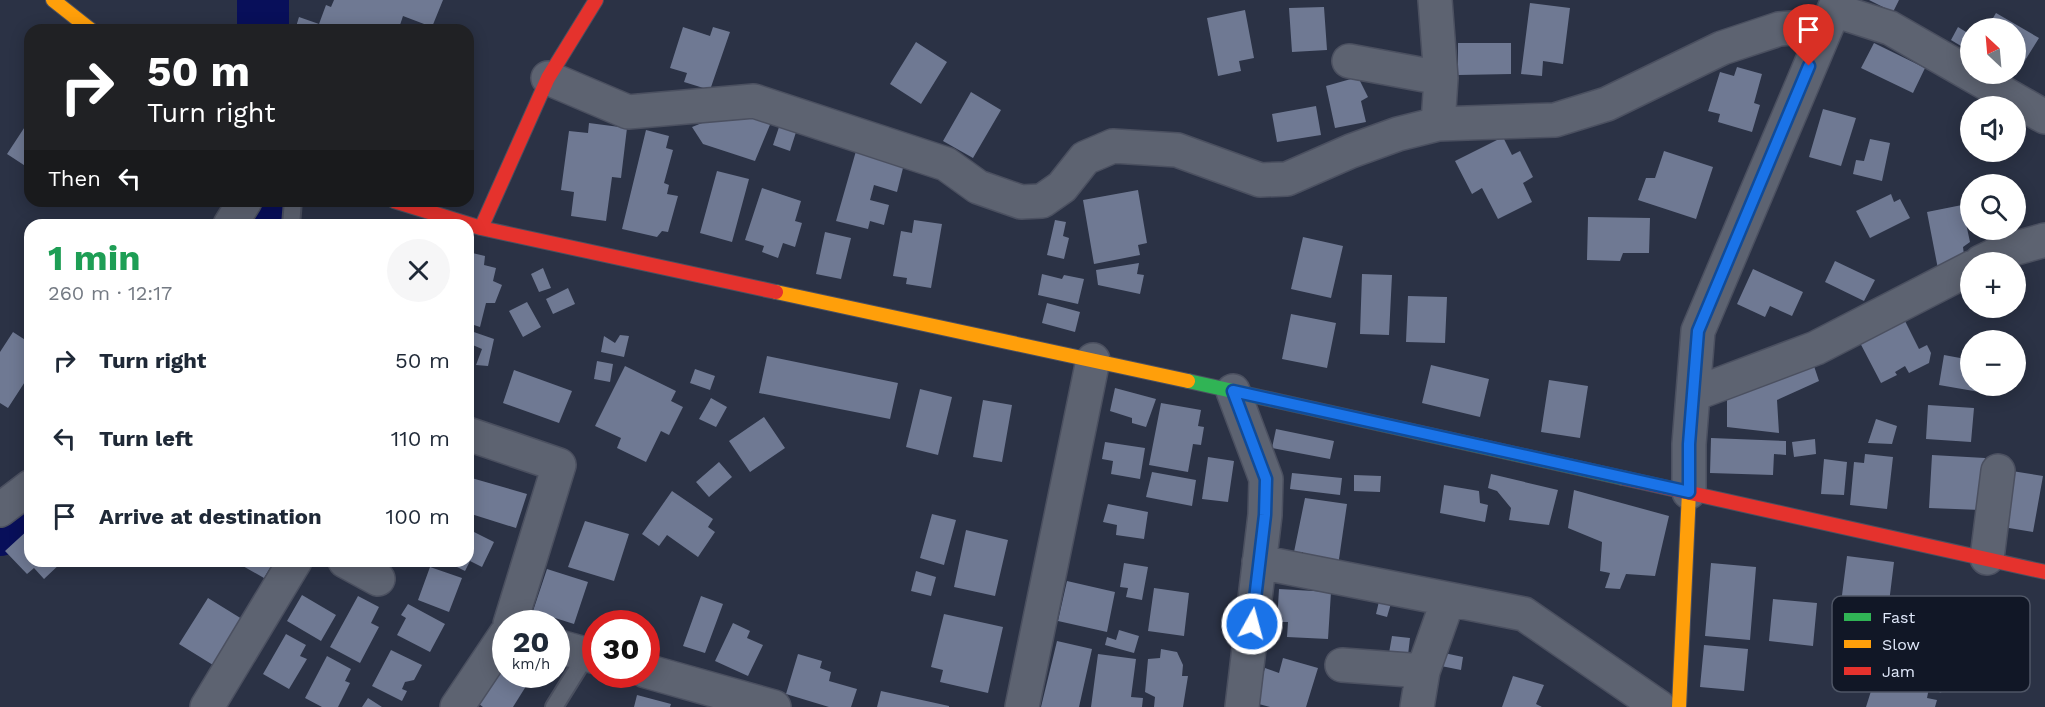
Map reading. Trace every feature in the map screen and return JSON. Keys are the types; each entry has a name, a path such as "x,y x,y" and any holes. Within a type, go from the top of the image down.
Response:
{"street":[{"path":"53,0 83,24"},
{"path":"474,201 596,0"},
{"path":"1434,0 1441,78 1438,123"},
{"path":"548,78 628,112 754,101 946,164 978,187 1021,202 1042,201 1062,187 1085,158 1113,146 1177,150 1260,180 1287,179 1351,151 1438,123 1555,120 1607,104 1722,48 1833,11 1890,28 2045,117"},
{"path":"1679,707 1689,492 1689,444 1698,331 1833,11"},
{"path":"1349,61 1441,78"},
{"path":"411,207 446,219"},
{"path":"474,227 1094,360 2045,572"},
{"path":"2002,252 2045,240"},
{"path":"1694,394 1816,348 1960,274"},
{"path":"1022,707 1094,360"},
{"path":"1233,391 1266,479 1265,515 1242,707"},
{"path":"474,436 559,465 514,610"},
{"path":"1987,558 1998,471"},
{"path":"0,510 24,492"},
{"path":"1259,562 1524,614 1659,707"},
{"path":"207,707 291,567"},
{"path":"356,567 378,579"},
{"path":"1417,707 1423,671 1448,600"},
{"path":"457,707 492,655"},
{"path":"1342,665 1423,671"},
{"path":"660,675 774,707"}],"lane":[{"path":"554,707 580,652"}],"building":[{"path":"334,0 443,0 433,24 424,24 403,16 400,24 319,24 326,5 331,7"},
{"path":"1869,0 1899,0 1893,12"},
{"path":"1530,3 1570,8 1563,64 1543,61 1542,76 1521,74"},
{"path":"1324,7 1327,50 1292,52 1289,8"},
{"path":"1245,10 1254,58 1239,61 1241,71 1218,76 1207,18"},
{"path":"1996,13 2005,18 1993,18"},
{"path":"299,17 319,24 297,24"},
{"path":"683,27 710,36 713,27 730,32 710,90 684,82 687,73 670,68"},
{"path":"1958,27 1960,28 1960,45 1951,40"},
{"path":"2026,30 2039,38 2026,59"},
{"path":"916,42 947,62 921,104 890,84"},
{"path":"1458,43 1511,43 1511,74 1458,75"},
{"path":"1874,43 1925,68 1913,93 1861,68"},
{"path":"1737,67 1762,74 1754,103 1760,105 1752,132 1718,122 1720,114 1708,111 1720,72 1734,76"},
{"path":"1358,77 1368,97 1361,101 1366,122 1335,128 1326,86"},
{"path":"971,92 1001,110 973,158 943,141"},
{"path":"1316,106 1321,135 1277,142 1272,114"},
{"path":"1823,109 1856,118 1841,166 1809,157"},
{"path":"744,110 772,120 755,161 703,144 692,127 727,113"},
{"path":"589,123 627,128 621,178 612,177 606,221 571,216 574,192 561,190 569,131 588,133"},
{"path":"780,124 797,129 790,151 773,145"},
{"path":"24,128 24,165 7,154"},
{"path":"646,130 669,136 666,148 673,150 664,183 669,185 667,194 678,196 668,232 662,231 657,237 622,229"},
{"path":"1503,137 1512,155 1520,151 1533,177 1523,183 1532,202 1498,219 1482,188 1472,194 1455,161"},
{"path":"1870,139 1890,143 1882,181 1853,174 1856,160 1864,161"},
{"path":"856,151 904,164 897,192 874,185 870,200 889,205 884,225 870,221 868,229 836,221"},
{"path":"1664,151 1713,167 1696,219 1638,200 1646,178 1655,178"},
{"path":"717,171 749,179 732,242 700,233"},
{"path":"762,188 801,201 795,221 802,223 795,247 783,243 778,258 762,252 764,246 745,240"},
{"path":"1138,190 1147,243 1138,245 1140,255 1094,264 1083,200"},
{"path":"1891,194 1894,202 1900,199 1910,218 1870,238 1856,211"},
{"path":"1960,205 1960,240 1970,240 1970,242 1963,247 1964,252 1960,252 1960,257 1938,269 1927,212"},
{"path":"1588,217 1650,218 1649,253 1623,253 1620,261 1587,260"},
{"path":"914,220 942,224 931,288 906,284 907,278 893,276 901,231 912,233"},
{"path":"1055,220 1066,222 1063,236 1069,238 1064,259 1047,255"},
{"path":"825,232 851,238 841,279 816,274"},
{"path":"1303,237 1343,246 1331,298 1291,289"},
{"path":"474,253 485,256 484,265 496,268 493,281 502,285 495,303 486,303 480,327 474,325"},
{"path":"1835,261 1875,280 1864,301 1825,282"},
{"path":"1139,263 1137,274 1144,275 1140,294 1098,285 1096,270"},
{"path":"543,268 551,288 539,292 531,274"},
{"path":"1753,269 1803,292 1792,316 1770,306 1765,317 1737,304"},
{"path":"1042,274 1062,279 1064,275 1084,279 1078,304 1038,295"},
{"path":"1362,274 1392,275 1389,335 1360,334"},
{"path":"568,288 575,304 553,314 546,299"},
{"path":"1408,296 1447,297 1445,343 1406,342"},
{"path":"527,302 541,327 523,337 509,311"},
{"path":"1047,303 1080,312 1075,332 1042,323"},
{"path":"1291,314 1336,323 1327,368 1282,359"},
{"path":"1902,315 1919,349 1927,345 1931,353 1929,363 1909,373 1905,366 1895,372 1897,375 1881,383 1857,337"},
{"path":"13,332 24,339 24,383 8,408 0,403 0,352"},
{"path":"474,332 494,339 488,366 476,365 482,349 474,346"},
{"path":"620,335 629,336 624,357 601,352 604,336 615,343"},
{"path":"1944,355 1960,358 1960,389 1939,385"},
{"path":"767,356 898,383 890,419 759,393"},
{"path":"1812,360 1819,381 1777,400 1779,433 1727,427 1727,395"},
{"path":"597,361 613,364 610,382 594,379"},
{"path":"1431,365 1489,379 1480,417 1422,403"},
{"path":"625,366 676,391 671,401 683,407 669,435 661,431 646,462 617,448 621,438 595,426"},
{"path":"695,369 715,376 710,390 690,383"},
{"path":"514,370 572,391 559,423 503,403"},
{"path":"1549,380 1588,386 1580,438 1541,432"},
{"path":"1115,388 1156,399 1146,427 1132,423 1132,418 1110,411"},
{"path":"920,389 952,397 938,455 906,447"},
{"path":"711,398 727,407 716,427 699,419"},
{"path":"983,400 1012,405 1002,462 973,457"},
{"path":"1161,403 1201,410 1198,426 1204,427 1201,445 1193,444 1188,472 1149,465"},
{"path":"1928,405 1974,408 1971,442 1926,439"},
{"path":"764,417 785,448 750,472 729,441"},
{"path":"1876,419 1897,426 1892,444 1868,443"},
{"path":"1276,429 1334,441 1330,459 1272,448"},
{"path":"1711,438 1786,441 1786,455 1774,454 1773,475 1710,473"},
{"path":"1815,439 1816,454 1794,457 1792,442"},
{"path":"1105,442 1145,448 1140,479 1111,474 1113,461 1102,459"},
{"path":"1865,454 1893,457 1887,509 1850,505 1854,462 1864,463"},
{"path":"1932,455 1985,458 1981,510 1929,508"},
{"path":"1208,457 1234,461 1228,502 1202,499"},
{"path":"1824,459 1847,462 1844,495 1821,494"},
{"path":"719,462 732,477 709,497 696,482"},
{"path":"2012,471 2043,476 2033,532 2003,527"},
{"path":"1152,472 1196,480 1192,506 1146,497"},
{"path":"1292,473 1342,478 1340,495 1290,489"},
{"path":"1491,474 1558,490 1549,525 1509,520 1511,508 1497,491 1488,488"},
{"path":"1354,475 1381,476 1380,492 1354,491"},
{"path":"474,479 527,494 516,528 474,515"},
{"path":"1444,485 1479,491 1480,503 1488,505 1485,522 1440,513"},
{"path":"1574,490 1669,516 1655,576 1626,574 1620,589 1605,588 1610,573 1600,571 1602,542 1568,528"},
{"path":"672,491 713,519 708,527 715,532 698,557 667,535 659,546 642,534"},
{"path":"1305,498 1347,504 1338,566 1303,563 1303,552 1294,552"},
{"path":"1108,504 1148,512 1144,539 1116,535 1117,525 1103,522"},
{"path":"932,514 956,520 944,565 920,558"},
{"path":"585,521 629,534 614,581 568,567"},
{"path":"966,530 1008,540 995,596 954,587"},
{"path":"474,532 494,542 482,567 474,563"},
{"path":"24,534 24,567 57,567 44,579 34,568 27,574 5,551"},
{"path":"1847,556 1894,562 1890,596 1842,596"},
{"path":"1124,563 1148,567 1142,600 1126,597 1128,588 1120,587"},
{"path":"1711,563 1756,567 1750,640 1705,636"},
{"path":"245,567 270,567 264,578"},
{"path":"430,567 462,578 449,612 418,600"},
{"path":"547,569 588,582 574,624 570,623 570,610 533,610"},
{"path":"916,571 936,577 931,596 911,591"},
{"path":"1067,581 1115,592 1107,632 1058,621"},
{"path":"1154,588 1189,593 1184,636 1148,631"},
{"path":"1279,589 1331,592 1328,639 1287,637 1288,622 1277,622"},
{"path":"302,595 336,615 321,641 287,621"},
{"path":"358,596 379,607 371,623 379,627 360,663 330,647"},
{"path":"701,596 723,604 705,653 683,646"},
{"path":"1380,597 1392,600 1387,617 1376,614"},
{"path":"208,598 242,619 213,665 179,644"},
{"path":"1773,599 1817,603 1813,646 1769,641"},
{"path":"408,604 445,624 430,652 397,635 406,618 401,615"},
{"path":"944,614 1003,627 988,693 940,682 943,670 931,667"},
{"path":"733,623 750,631 747,638 763,645 748,676 715,661"},
{"path":"1119,630 1139,636 1134,653 1105,645 1107,637 1116,640"},
{"path":"286,634 306,645 300,656 307,659 289,689 263,674"},
{"path":"1392,636 1410,638 1408,655 1389,653"},
{"path":"1057,641 1092,649 1079,707 1041,707"},
{"path":"1704,645 1748,649 1744,691 1700,687"},
{"path":"1161,649 1177,652 1183,665 1182,676 1188,676 1183,707 1154,707 1155,697 1145,692 1148,659 1160,658"},
{"path":"391,650 422,665 414,680 405,682 402,689 407,691 402,701 372,686"},
{"path":"1444,653 1463,657 1461,670 1441,666"},
{"path":"798,654 822,661 820,668 831,672 829,681 857,689 851,707 829,707 786,694"},
{"path":"1098,654 1136,659 1131,697 1143,698 1142,707 1091,707"},
{"path":"327,656 351,669 345,681 350,683 338,707 322,707 305,698"},
{"path":"1283,658 1318,668 1306,707 1270,707 1255,703 1265,668 1279,673"},
{"path":"1513,676 1544,685 1536,704 1542,707 1502,707"},
{"path":"492,684 492,688 525,688 513,707 483,707 479,704"},
{"path":"881,691 949,706 949,707 877,707"},
{"path":"1871,692 1928,692 1927,698 1937,700 1935,707 1866,707"},
{"path":"637,695 671,704 670,707 634,707"},
{"path":"368,698 382,707 362,707"}],"waterway":[{"path":"263,0 263,24"},
{"path":"256,219 261,207"},
{"path":"0,530 24,510"}],"traffic: fast":[{"path":"1188,381 1623,478"}],"traffic: slow":[{"path":"53,0 83,24"},
{"path":"776,292 1188,381"},
{"path":"1679,707 1689,492"}],"traffic: jam":[{"path":"481,228 548,78 596,0"},
{"path":"413,207 452,219"},
{"path":"474,226 776,292"},
{"path":"1623,478 2045,572"}],"route":[{"path":"1252,624 1265,515 1266,479 1233,391 1689,492 1689,444 1698,331 1809,66"}]}
